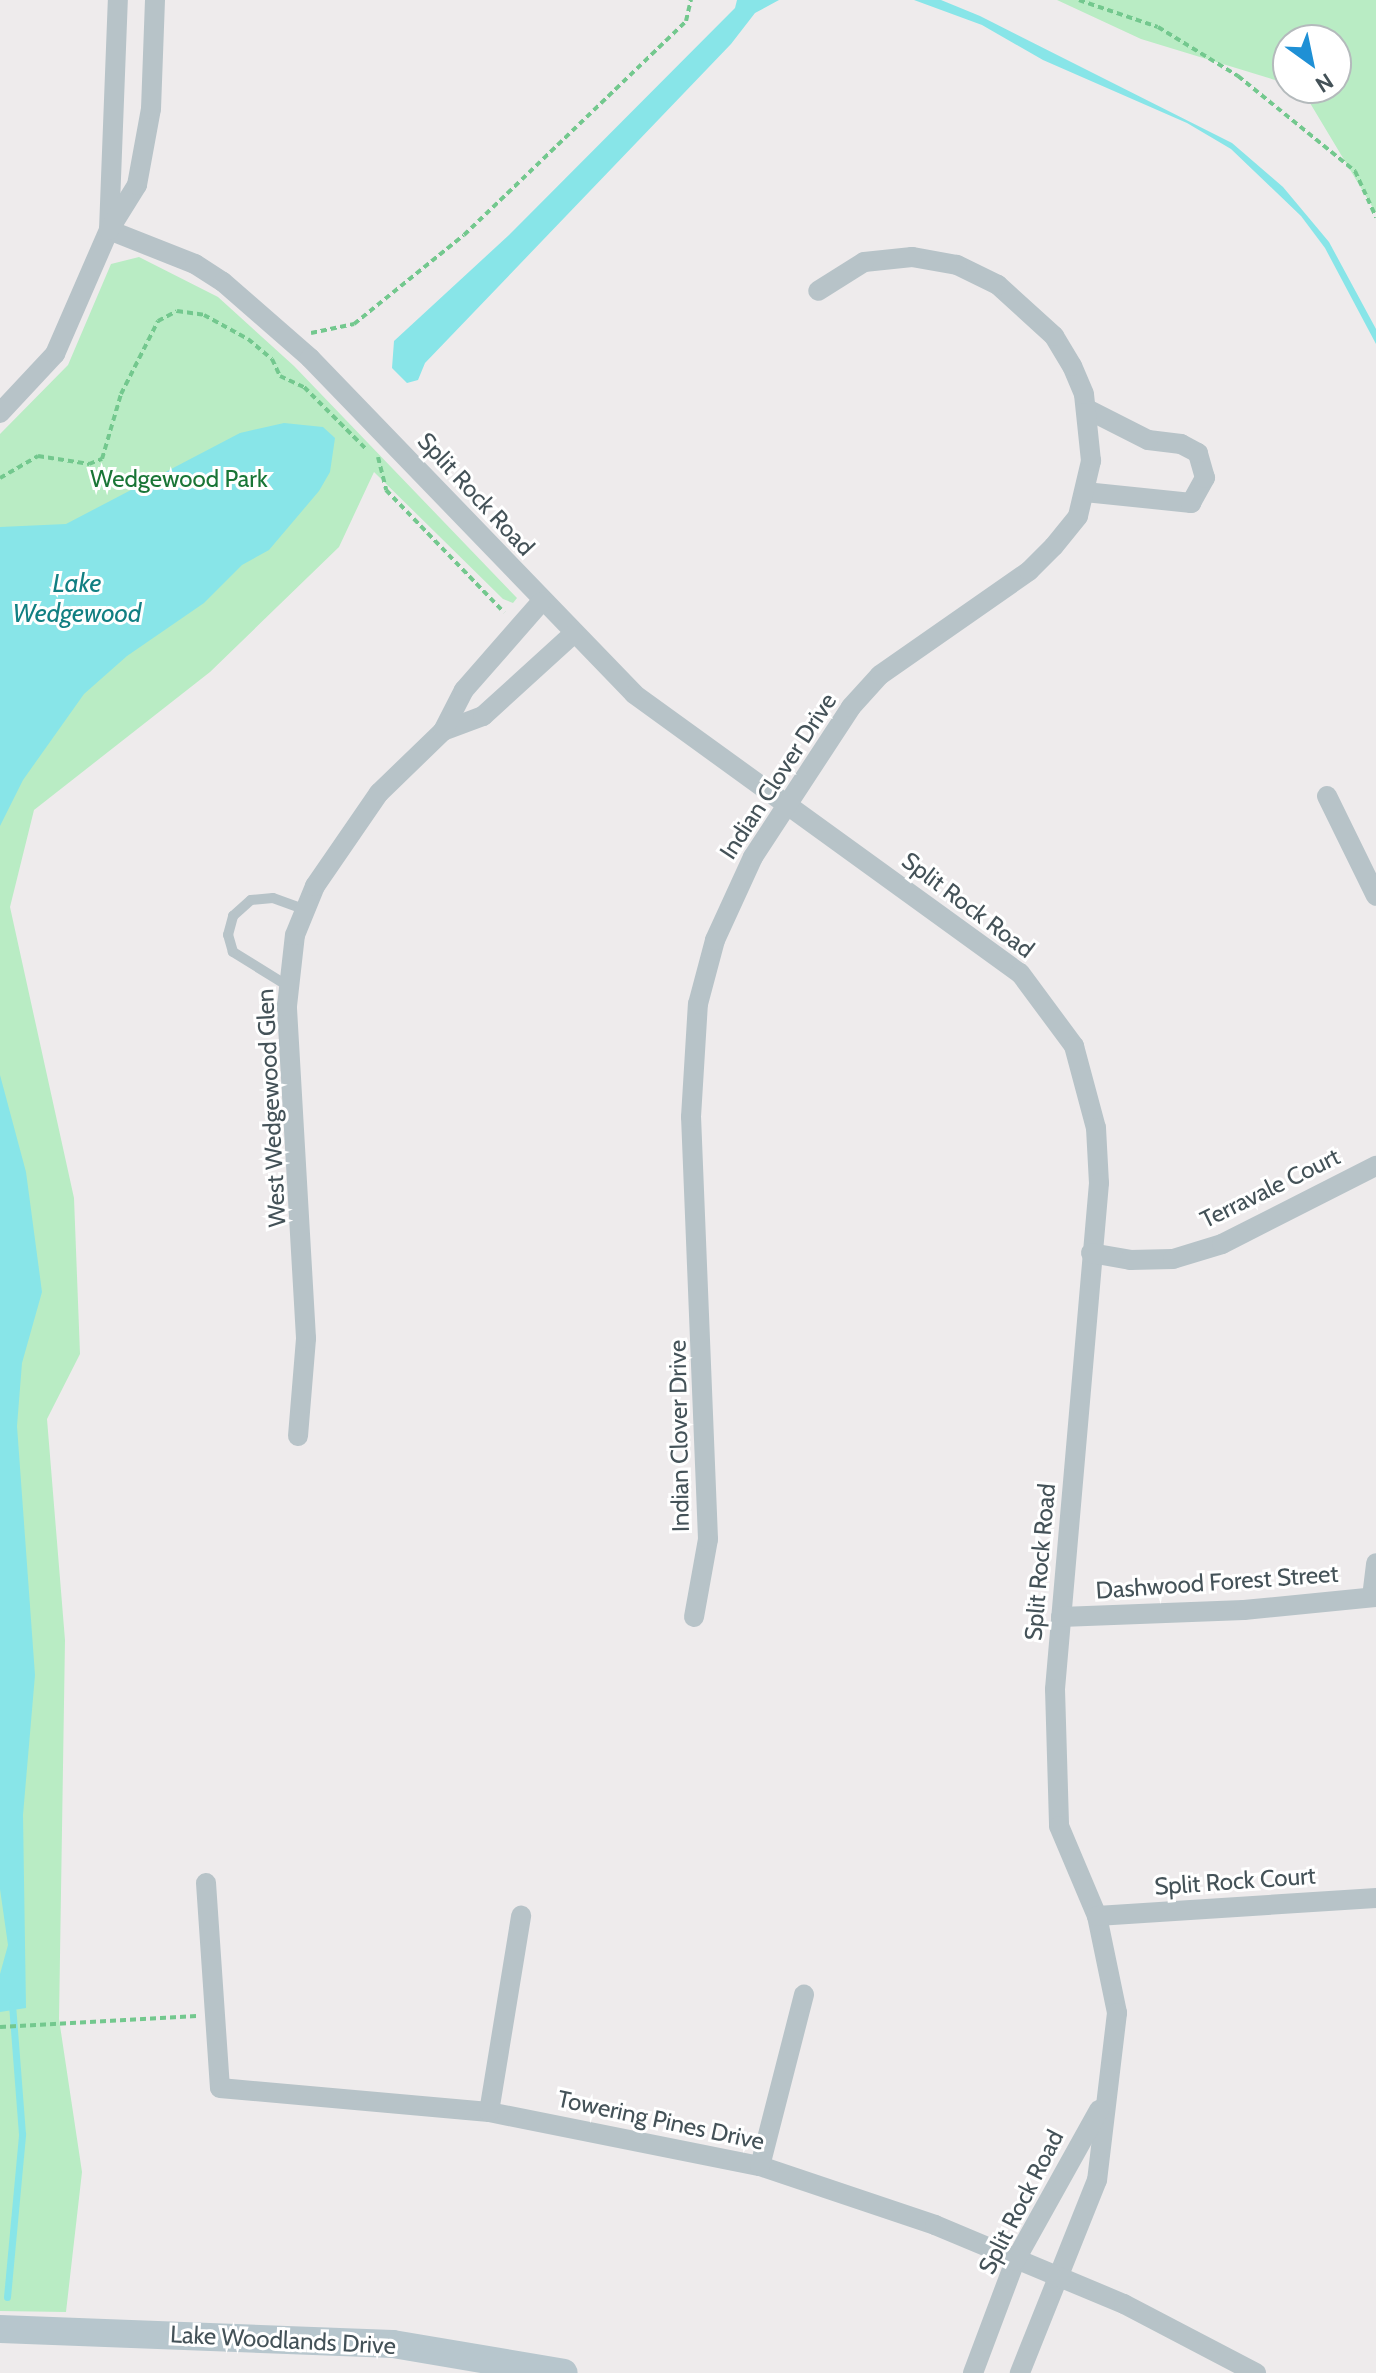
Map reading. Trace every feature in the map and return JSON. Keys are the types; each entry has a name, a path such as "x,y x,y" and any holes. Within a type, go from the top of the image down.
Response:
{"main road":[{"name":"Lake Woodlands Drive","path":"0,2329 393,2344 564,2373"}],"street":[{"path":"109,230 118,0"},
{"path":"0,413 55,354 109,230 137,185 151,109 155,0"},
{"name":"Split Rock Road","path":"109,230 204,270 296,344 541,602 634,694 1020,973 1053,1012 1074,1046 1096,1128 1099,1183 1055,1689 1059,1826 1097,1916 1117,2013 1103,2103 1097,2180 1061,2279 1020,2373"},
{"name":"Indian Clover Drive","path":"694,1617 708,1539 691,1117 698,1004 730,902 818,752 880,675 1029,571 1078,516 1091,461 1087,409 1054,336 998,285 957,265 912,257 864,262 818,291"},
{"path":"1085,492 1191,503 1205,478 1198,453 1181,444 1148,440 1087,409"},
{"name":"West Wedgewood Glen","path":"298,1436 306,1338 305,1252 288,986 304,909 335,853 379,793 443,731 464,690 541,602"},
{"name":"West Wedgewood Glen","path":"443,731 483,716 573,634"},
{"path":"1327,796 1376,896"},
{"name":"Terravale Court","path":"1091,1253 1130,1260 1173,1259 1222,1244 1376,1166"},
{"path":"1374,1597 1376,1563"},
{"name":"Dashwood Forest Street","path":"1061,1617 1244,1610 1374,1597"},
{"name":"Towering Pines Drive","path":"206,1883 220,2088 489,2112 760,2166 935,2225 1124,2304 1256,2373"},
{"name":"Split Rock Court","path":"1097,1916 1376,1898"},
{"path":"489,2112 521,1916"},
{"path":"760,2166 804,1995"},
{"name":"Split Rock Road","path":"973,2373 1015,2261 1103,2103"}],"lane":[{"path":"288,986 233,952 228,935 233,916 251,900 273,898 304,909"}],"path":[{"path":"272,359 313,331 354,324 464,235 686,21 691,0"},
{"path":"1079,0 1158,27 1238,76 1346,162 1376,217"},
{"path":"0,478 38,456 89,464 102,459 121,394 158,321 168,314 204,315 272,359 280,376 304,387 377,457 386,490 518,626"},
{"path":"0,2027 215,2015"}],"green space":[{"path":"1057,0 1376,0 1376,213 1311,104 1352,104 1352,24 1272,24 1272,79 1141,39"},
{"name":"Wedgewood Park","path":"139,257 218,297 294,366 517,598 513,603 503,599 374,472 339,547 210,672 34,810 10,907 74,1198 80,1354 47,1419 65,1640 59,2019 82,2172 66,2312 0,2311 0,434 68,365 111,264"}],"water":[{"path":"737,0 779,0 755,13 731,44 425,363 418,380 407,383 392,368 394,341 509,235 735,8"},
{"path":"914,0 941,0 980,16 1232,143 1283,187 1329,242 1376,329 1376,344 1325,248 1301,216 1231,149 1187,123 1043,60 982,25"},
{"name":"Lake Wedgewood","path":"284,423 323,427 335,438 330,472 319,491 269,550 242,565 204,603 127,656 84,694 23,780 0,826 0,527 66,524 240,433"},
{"path":"0,1075 26,1172 42,1292 22,1363 17,1426 35,1675 23,1815 26,2008 0,2012 0,1974 8,1945 0,1889"}],"waterway":[{"path":"7,2297 22,2134 12,2004"}]}
